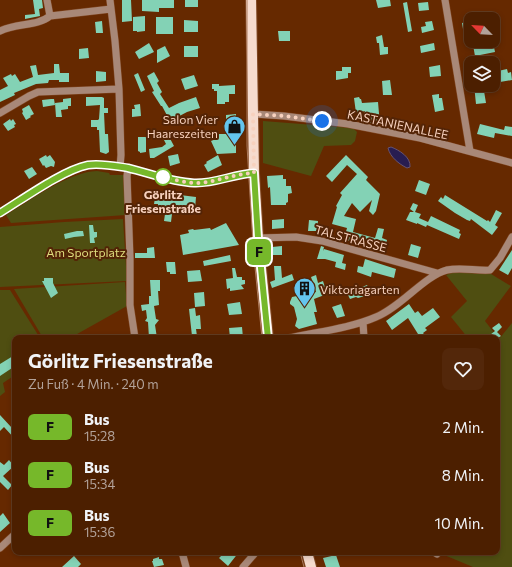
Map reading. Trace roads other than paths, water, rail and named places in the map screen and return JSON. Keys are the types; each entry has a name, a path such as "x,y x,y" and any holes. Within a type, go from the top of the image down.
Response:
{"main road":[{"path":"251,0 254,173 258,238 268,335"},
{"path":"307,555 311,567"}],"street":[{"path":"47,0 50,16"},
{"path":"110,0 119,89 120,167"},
{"path":"445,0 470,151"},
{"path":"0,31 12,26 44,21 50,16 110,9"},
{"path":"0,113 38,92 119,89"},
{"name":"KASTANIENALLEE","path":"253,114 284,116 348,124 420,138 512,163"},
{"path":"0,213 55,180 82,167 98,165 128,168 192,183 208,182 236,175 254,173"},
{"path":"128,168 130,305 135,335"},
{"name":"TALSTRASSE","path":"258,238 296,237 322,241 437,273"},
{"path":"304,335 363,322 377,317 391,310 437,273 456,269 478,271 490,270 500,258 512,237"},
{"path":"363,322 364,335"},
{"path":"0,548 12,537"},
{"path":"183,555 186,567"},
{"path":"243,567 253,555"}],"tram line":[{"path":"247,0 247,146 254,257 262,335"},
{"path":"301,555 304,567"}],"place":[{"name":"Salon Vier Haareszeiten","path":"234,146"},
{"name":"Görlitz Friesenstraße","path":"163,177"},
{"name":"Viktoriagarten","path":"305,308"}],"park label":[{"name":"Am Sportplatz","path":"86,252"}]}
